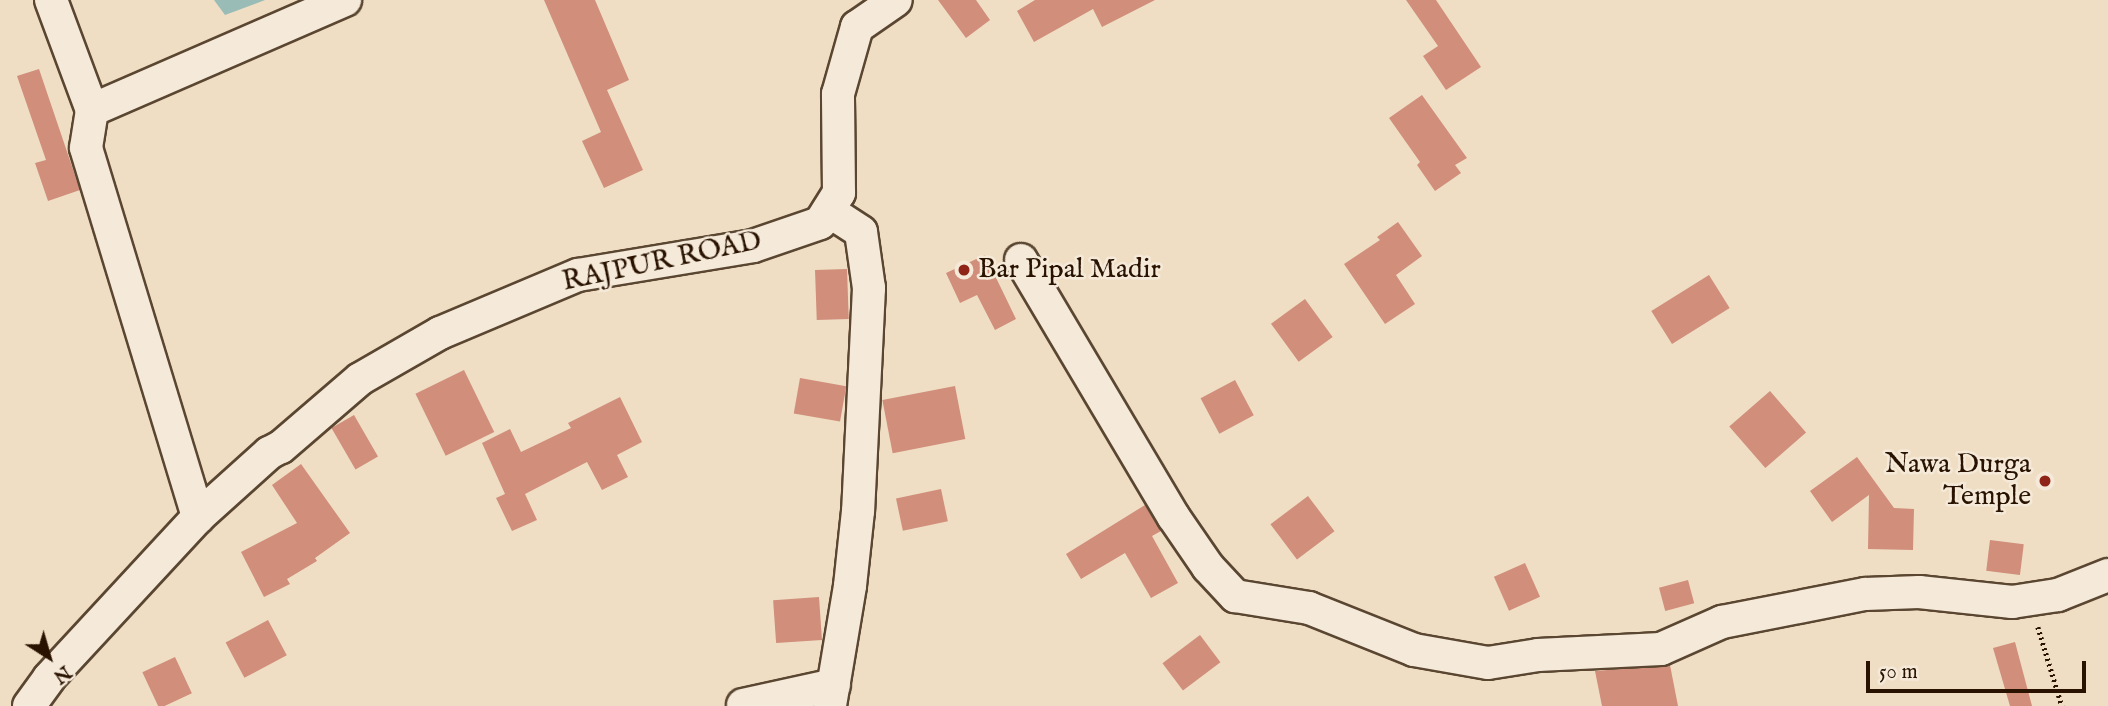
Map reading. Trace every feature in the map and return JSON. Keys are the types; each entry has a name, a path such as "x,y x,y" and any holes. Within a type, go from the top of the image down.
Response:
{"street":[{"path":"51,0 92,110 86,148 198,517"},
{"path":"92,110 345,0"},
{"path":"851,50 860,0"},
{"path":"743,705 832,695 850,586 858,511 869,288 861,232 828,211 839,193 838,94 856,27 897,0"},
{"name":"RAJPUR ROAD","path":"29,706 49,678 198,517 269,453 281,447 360,379 440,333 578,275 753,246 820,223 828,211"},
{"path":"1021,260 1173,516 1208,567 1235,596 1309,608 1414,650 1488,663 1538,655 1661,649 1722,622 1865,594 1919,592 1961,599 2012,602 2058,595 2108,575"}],"path":[{"path":"2029,600 2062,706"}],"water":[{"path":"214,0 265,0 225,15"}],"building":[{"path":"544,0 595,0 629,80 607,90 643,170 604,188 582,141 601,132"},
{"path":"938,0 976,0 990,20 966,38"},
{"path":"1035,0 1155,0 1102,27 1093,9 1034,42 1017,11"},
{"path":"1406,0 1436,0 1481,67 1446,90 1423,56 1438,46"},
{"path":"39,69 80,190 48,201 35,163 46,160 17,76"},
{"path":"1422,95 1467,158 1455,165 1461,173 1435,191 1417,165 1420,162 1389,118"},
{"path":"1398,222 1422,256 1396,275 1415,304 1385,324 1344,264 1380,240 1377,237"},
{"path":"985,255 1016,319 995,330 977,295 960,303 946,273"},
{"path":"847,269 849,319 817,320 815,270"},
{"path":"1709,275 1730,308 1672,344 1651,311"},
{"path":"1305,299 1333,337 1299,362 1271,324"},
{"path":"464,370 494,432 446,456 415,394"},
{"path":"800,378 846,386 840,422 794,413"},
{"path":"1235,380 1254,415 1219,434 1201,398"},
{"path":"955,386 965,439 893,453 882,400"},
{"path":"1770,391 1806,433 1765,468 1729,426"},
{"path":"620,397 642,442 617,455 628,477 602,490 587,462 525,494 537,520 512,531 496,498 505,494 482,443 510,429 521,452 571,428 568,423"},
{"path":"354,415 378,457 355,470 331,428"},
{"path":"1857,457 1894,508 1914,509 1913,550 1868,549 1869,495 1832,522 1810,491"},
{"path":"301,464 350,533 315,558 317,561 287,579 290,584 264,597 241,552 297,523 272,485"},
{"path":"941,489 948,521 903,531 896,499"},
{"path":"1308,496 1334,531 1297,559 1270,524"},
{"path":"1145,505 1161,531 1152,536 1178,583 1151,598 1125,553 1081,579 1066,554"},
{"path":"1990,540 2024,544 2020,575 1986,571"},
{"path":"1525,563 1540,597 1509,611 1494,577"},
{"path":"1688,580 1694,603 1665,611 1659,588"},
{"path":"819,597 822,640 776,643 773,600"},
{"path":"268,620 287,655 244,678 226,643"},
{"path":"1200,635 1220,662 1183,690 1162,663"},
{"path":"2015,642 2032,706 2010,706 1993,648"},
{"path":"175,657 192,693 165,706 158,706 142,672"},
{"path":"1670,665 1678,706 1602,706 1595,671"}],"place":[{"name":"Bar Pipal Madir","path":"964,270"},
{"name":"Nawa Durga Temple","path":"2045,481"}]}
